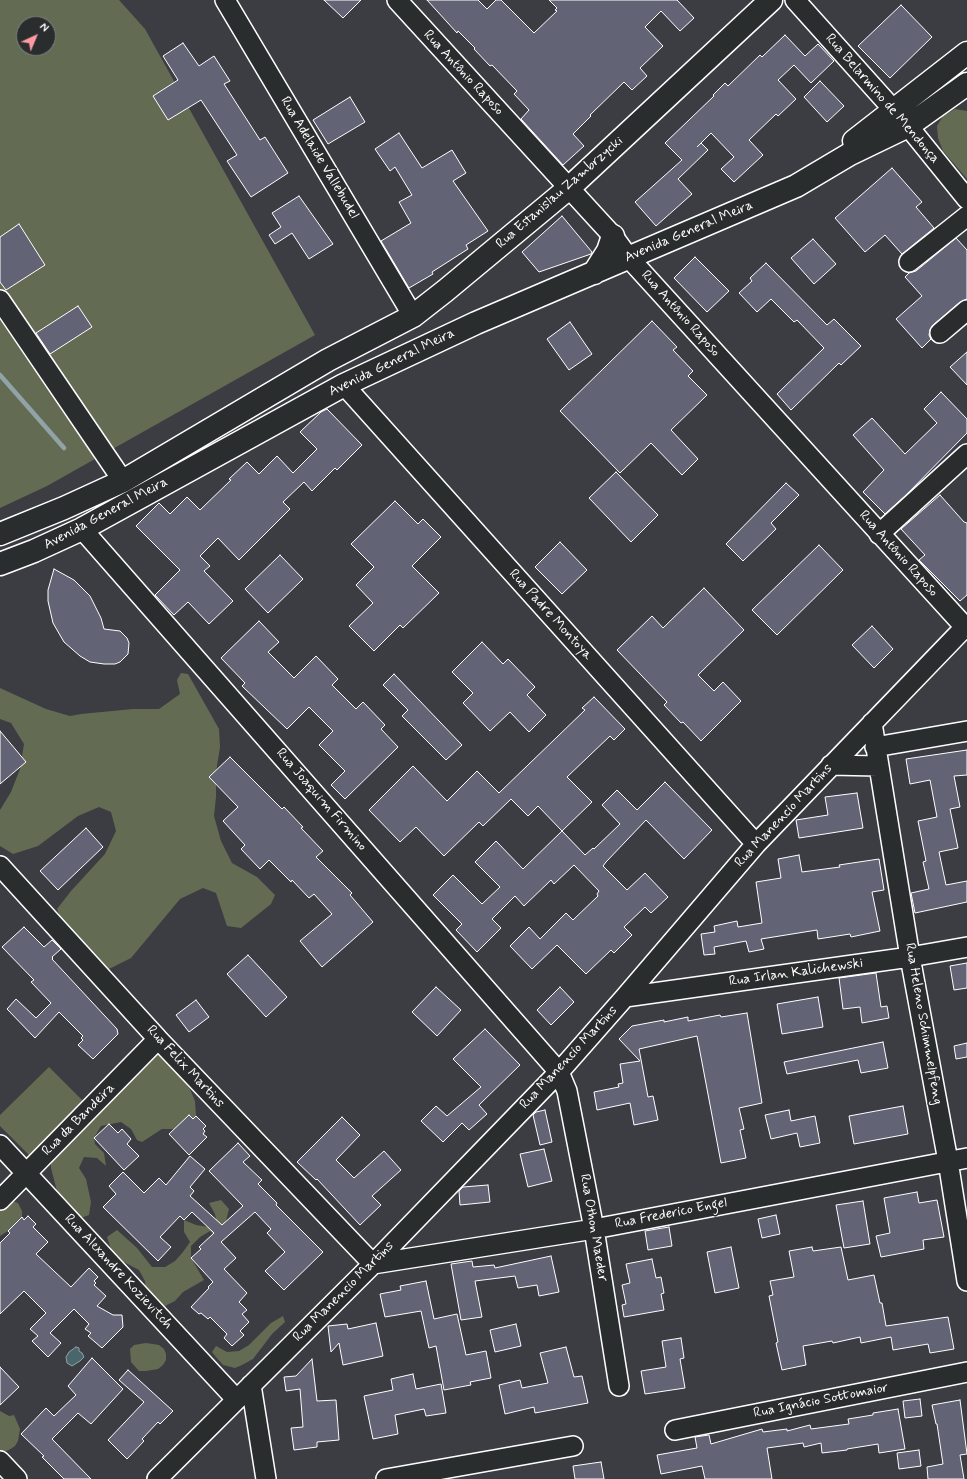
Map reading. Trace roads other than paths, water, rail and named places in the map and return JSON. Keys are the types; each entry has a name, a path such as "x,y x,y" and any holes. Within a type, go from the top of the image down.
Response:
{"main road":[{"name":"Rua Estanislau Zambrzycki","path":"328,360 413,316 445,291 569,188 771,0"},
{"name":"Avenida General Meira","path":"901,119 967,53"},
{"name":"Avenida General Meira","path":"0,564 34,551 82,529 344,385 476,323 796,186 850,154 901,119 967,84"},
{"path":"594,273 608,251 613,236"},
{"name":"Avenida General Meira","path":"0,534 64,508 122,481 328,360"},
{"path":"328,360 344,385"}],"street":[{"name":"Rua Adelaide Vallebudel","path":"225,0 413,316"},
{"name":"Rua Antônio Raposo","path":"397,0 613,236 629,258 879,534 966,626"},
{"name":"Rua Belarmino de Mendonça","path":"795,0 901,119 967,199"},
{"path":"909,262 967,216"},
{"path":"0,300 122,481"},
{"path":"940,333 967,310"},
{"name":"Rua Padre Montoya","path":"344,385 756,844"},
{"path":"879,534 967,454"},
{"name":"Rua Joaquim Firmino","path":"82,529 559,1072"},
{"name":"Rua Manencio Martins","path":"157,1479 373,1264 559,1072 756,844 966,626"},
{"name":"Rua Heleno Schimmelpfeng","path":"872,723 910,957 948,1161 967,1281"},
{"path":"875,747 967,731"},
{"path":"831,765 878,766"},
{"name":"Rua Felix Martins","path":"0,866 158,1039 373,1264"},
{"name":"Rua Irlan Kalichewski","path":"625,997 910,957 967,947"},
{"name":"Rua da Bandeira","path":"0,1200 158,1039"},
{"name":"Rua Othon Maeder","path":"559,1072 567,1091 594,1229 620,1386"},
{"name":"Rua Alexandre Kozievitch","path":"0,1145 236,1399"},
{"name":"Rua Frederico Engel","path":"373,1264 594,1229 967,1158"},
{"name":"Rua Ignácio Sottomaior","path":"675,1430 967,1372"},
{"path":"251,1385 266,1479"},
{"path":"386,1479 573,1446"},
{"path":"0,1461 17,1479"}],"water":[{"path":"76,1347 79,1348 79,1351 84,1357 72,1366 67,1363 66,1357 69,1352"}],"waterway":[{"path":"0,375 64,448"}]}
